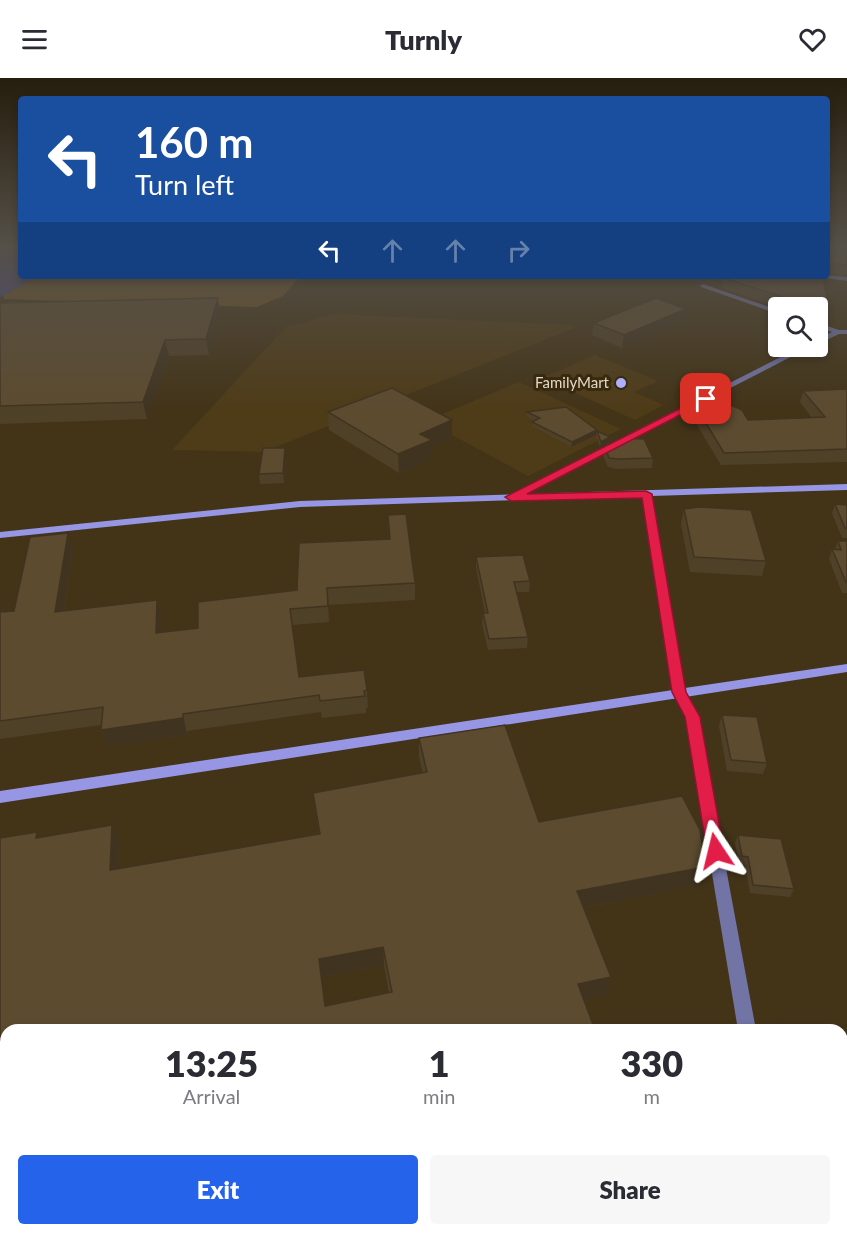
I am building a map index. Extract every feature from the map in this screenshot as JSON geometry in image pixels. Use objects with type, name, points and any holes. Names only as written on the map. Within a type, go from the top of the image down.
[{"type":"street","points":[[746,301],[768,309]]},
{"type":"street","points":[[828,328],[843,332]]},
{"type":"street","points":[[828,338],[843,332]]},
{"type":"street","points":[[511,497],[787,357]]},
{"type":"street","points":[[0,535],[300,504],[847,487]]},
{"type":"street","points":[[646,494],[679,692],[692,717],[746,1024]]},
{"type":"street","points":[[0,797],[847,668]]},
{"type":"shaded area","points":[[66,301],[271,301],[257,307]]},
{"type":"shaded area","points":[[336,314],[577,327],[263,452],[172,450],[286,327]]},
{"type":"shaded area","points":[[595,355],[658,381],[634,392],[664,405],[635,420],[542,378]]},
{"type":"shaded area","points":[[519,382],[621,429],[528,476],[426,421]]},
{"type":"building","points":[[217,301],[206,339],[165,340],[143,402],[0,406],[0,303]]},
{"type":"building","points":[[649,301],[664,301],[686,309],[624,335],[594,323]]},
{"type":"building","points":[[392,388],[452,420],[420,434],[432,440],[398,454],[328,412]]},
{"type":"building","points":[[846,389],[847,449],[724,453],[695,405],[712,397],[742,410],[748,420],[825,417],[803,391]]},
{"type":"building","points":[[566,407],[597,430],[572,442],[532,422],[540,418],[527,412]]},
{"type":"building","points":[[597,431],[610,437],[601,442]]},
{"type":"building","points":[[621,438],[644,439],[653,458],[609,458],[605,446]]},
{"type":"building","points":[[263,448],[285,448],[283,473],[259,474]]},
{"type":"building","points":[[835,504],[847,505],[847,528],[845,528]]},
{"type":"building","points":[[700,507],[751,510],[766,561],[694,557],[684,509]]},
{"type":"building","points":[[406,514],[415,583],[327,588],[328,606],[290,609],[299,677],[364,670],[367,690],[364,691],[365,696],[320,701],[319,695],[183,714],[183,718],[101,730],[103,707],[0,721],[0,612],[14,611],[30,537],[68,533],[55,612],[157,600],[156,633],[198,628],[198,602],[297,590],[299,543],[390,539],[388,515]]},
{"type":"building","points":[[838,541],[847,541],[847,583],[832,549],[841,550]]},
{"type":"building","points":[[523,555],[530,581],[514,582],[528,637],[489,639],[483,613],[488,613],[476,557]]},
{"type":"building","points":[[722,715],[757,717],[767,763],[731,760]]},
{"type":"building","points":[[505,725],[539,822],[682,796],[700,830],[705,867],[577,891],[611,977],[578,984],[593,1024],[0,1024],[0,838],[37,832],[36,838],[112,825],[110,870],[320,834],[313,793],[427,772],[419,738]],"holes":[[[383,947],[392,992],[325,1006],[319,959]]]},
{"type":"building","points":[[738,835],[781,839],[794,889],[753,885],[748,857],[742,856]]},
{"type":"place","name":"FamilyMart","points":[[621,383]]},
{"type":"route","points":[[706,399],[511,497],[646,494],[679,692],[692,717],[716,851]]}]
